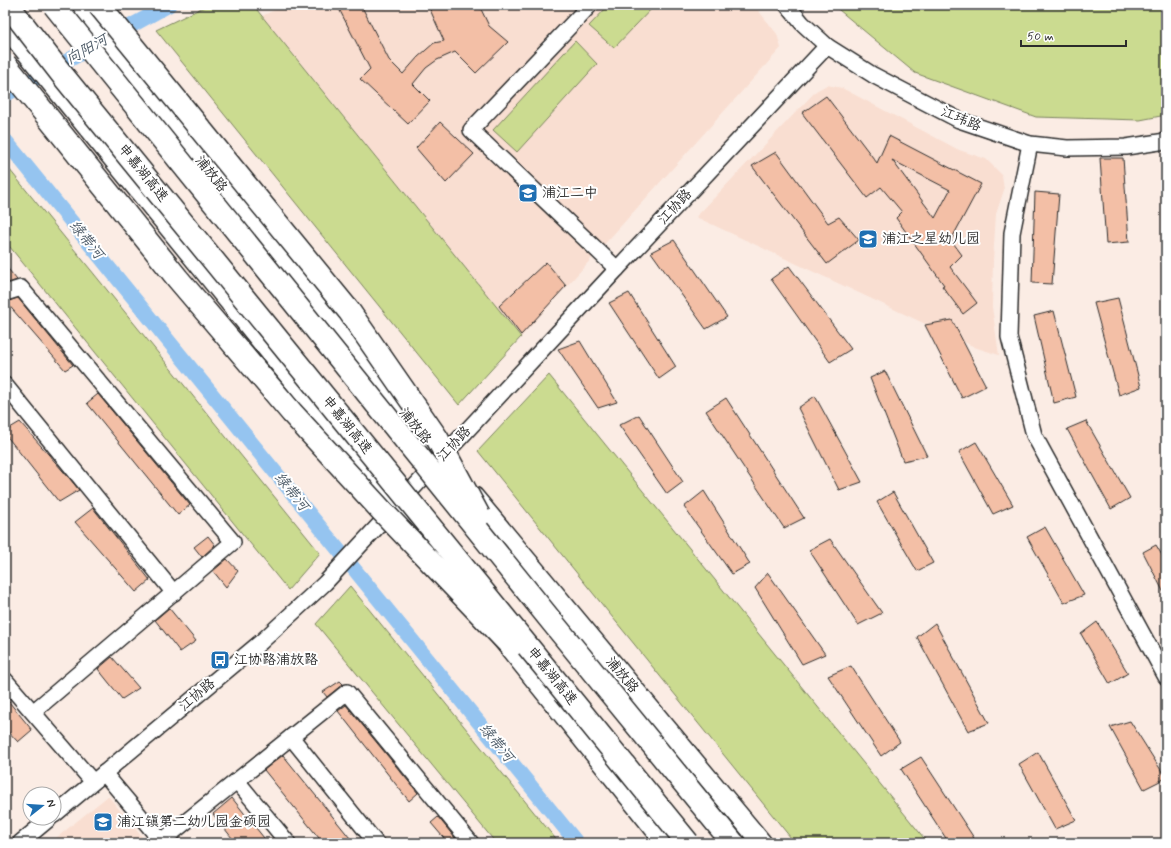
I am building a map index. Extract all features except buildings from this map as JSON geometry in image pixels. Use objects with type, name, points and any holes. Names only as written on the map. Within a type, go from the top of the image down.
[{"type":"highway","name":"申嘉湖高速","points":[[8,5],[69,84],[688,843]]},
{"type":"highway","points":[[54,5],[733,843]]},
{"type":"highway","points":[[86,10],[349,311],[437,438],[503,561]]},
{"type":"highway","points":[[5,64],[178,279],[292,413],[382,511],[512,646],[582,712]]},
{"type":"main road","name":"浦放路","points":[[86,10],[120,62],[441,458],[762,843]]},
{"type":"main road","points":[[5,26],[396,507],[666,843]]},
{"type":"street","points":[[590,5],[471,130],[617,269]]},
{"type":"street","name":"江玮路","points":[[787,5],[802,23],[828,46],[873,74],[959,120],[1030,144],[1067,148],[1118,147],[1166,141]]},
{"type":"street","name":"江协路","points":[[62,808],[260,642],[325,583],[367,536],[396,507],[617,269],[828,46]]},
{"type":"street","points":[[1030,144],[1012,233],[1009,337],[1034,435],[1166,677]]},
{"type":"street","points":[[5,293],[21,288],[233,542],[33,712]]},
{"type":"street","points":[[5,385],[174,593]]},
{"type":"street","points":[[5,680],[33,712],[162,842],[347,692],[471,843]]},
{"type":"street","points":[[291,738],[376,843]]},
{"type":"street","points":[[237,781],[288,843]]},
{"type":"street","points":[[20,843],[40,826]]},
{"type":"shaded area","name":"浦江二中","points":[[285,5],[754,5],[777,34],[781,48],[521,337],[262,16]]},
{"type":"shaded area","name":"浦江之星幼儿园","points":[[827,85],[842,88],[959,150],[986,159],[1002,175],[1004,190],[996,214],[992,307],[999,355],[977,348],[696,217],[816,91]]},
{"type":"shaded area","name":"浦江镇第二幼儿园金硕园","points":[[108,796],[147,843],[50,843]]},
{"type":"green space","points":[[208,5],[253,5],[521,337],[459,405],[156,30]]},
{"type":"green space","points":[[609,5],[655,5],[614,48],[589,26]]},
{"type":"green space","points":[[833,5],[1166,5],[1166,115],[1140,120],[1036,117],[915,73]]},
{"type":"green space","points":[[575,41],[597,64],[517,152],[493,130]]},
{"type":"green space","points":[[5,164],[320,553],[288,590],[5,241]]},
{"type":"green space","points":[[549,375],[928,843],[795,843],[478,451]]},
{"type":"green space","points":[[350,586],[559,843],[496,843],[316,624]]},
{"type":"waterway","name":"向阳河","points":[[5,95],[169,5]]},
{"type":"waterway","name":"绿带河","points":[[5,140],[577,843]]},
{"type":"place","name":"浦江二中","points":[[528,193]]},
{"type":"place","name":"浦江之星幼儿园","points":[[868,239]]},
{"type":"place","name":"江协路浦放路","points":[[220,660]]},
{"type":"place","name":"浦江镇第二幼儿园金硕园","points":[[103,822]]}]
